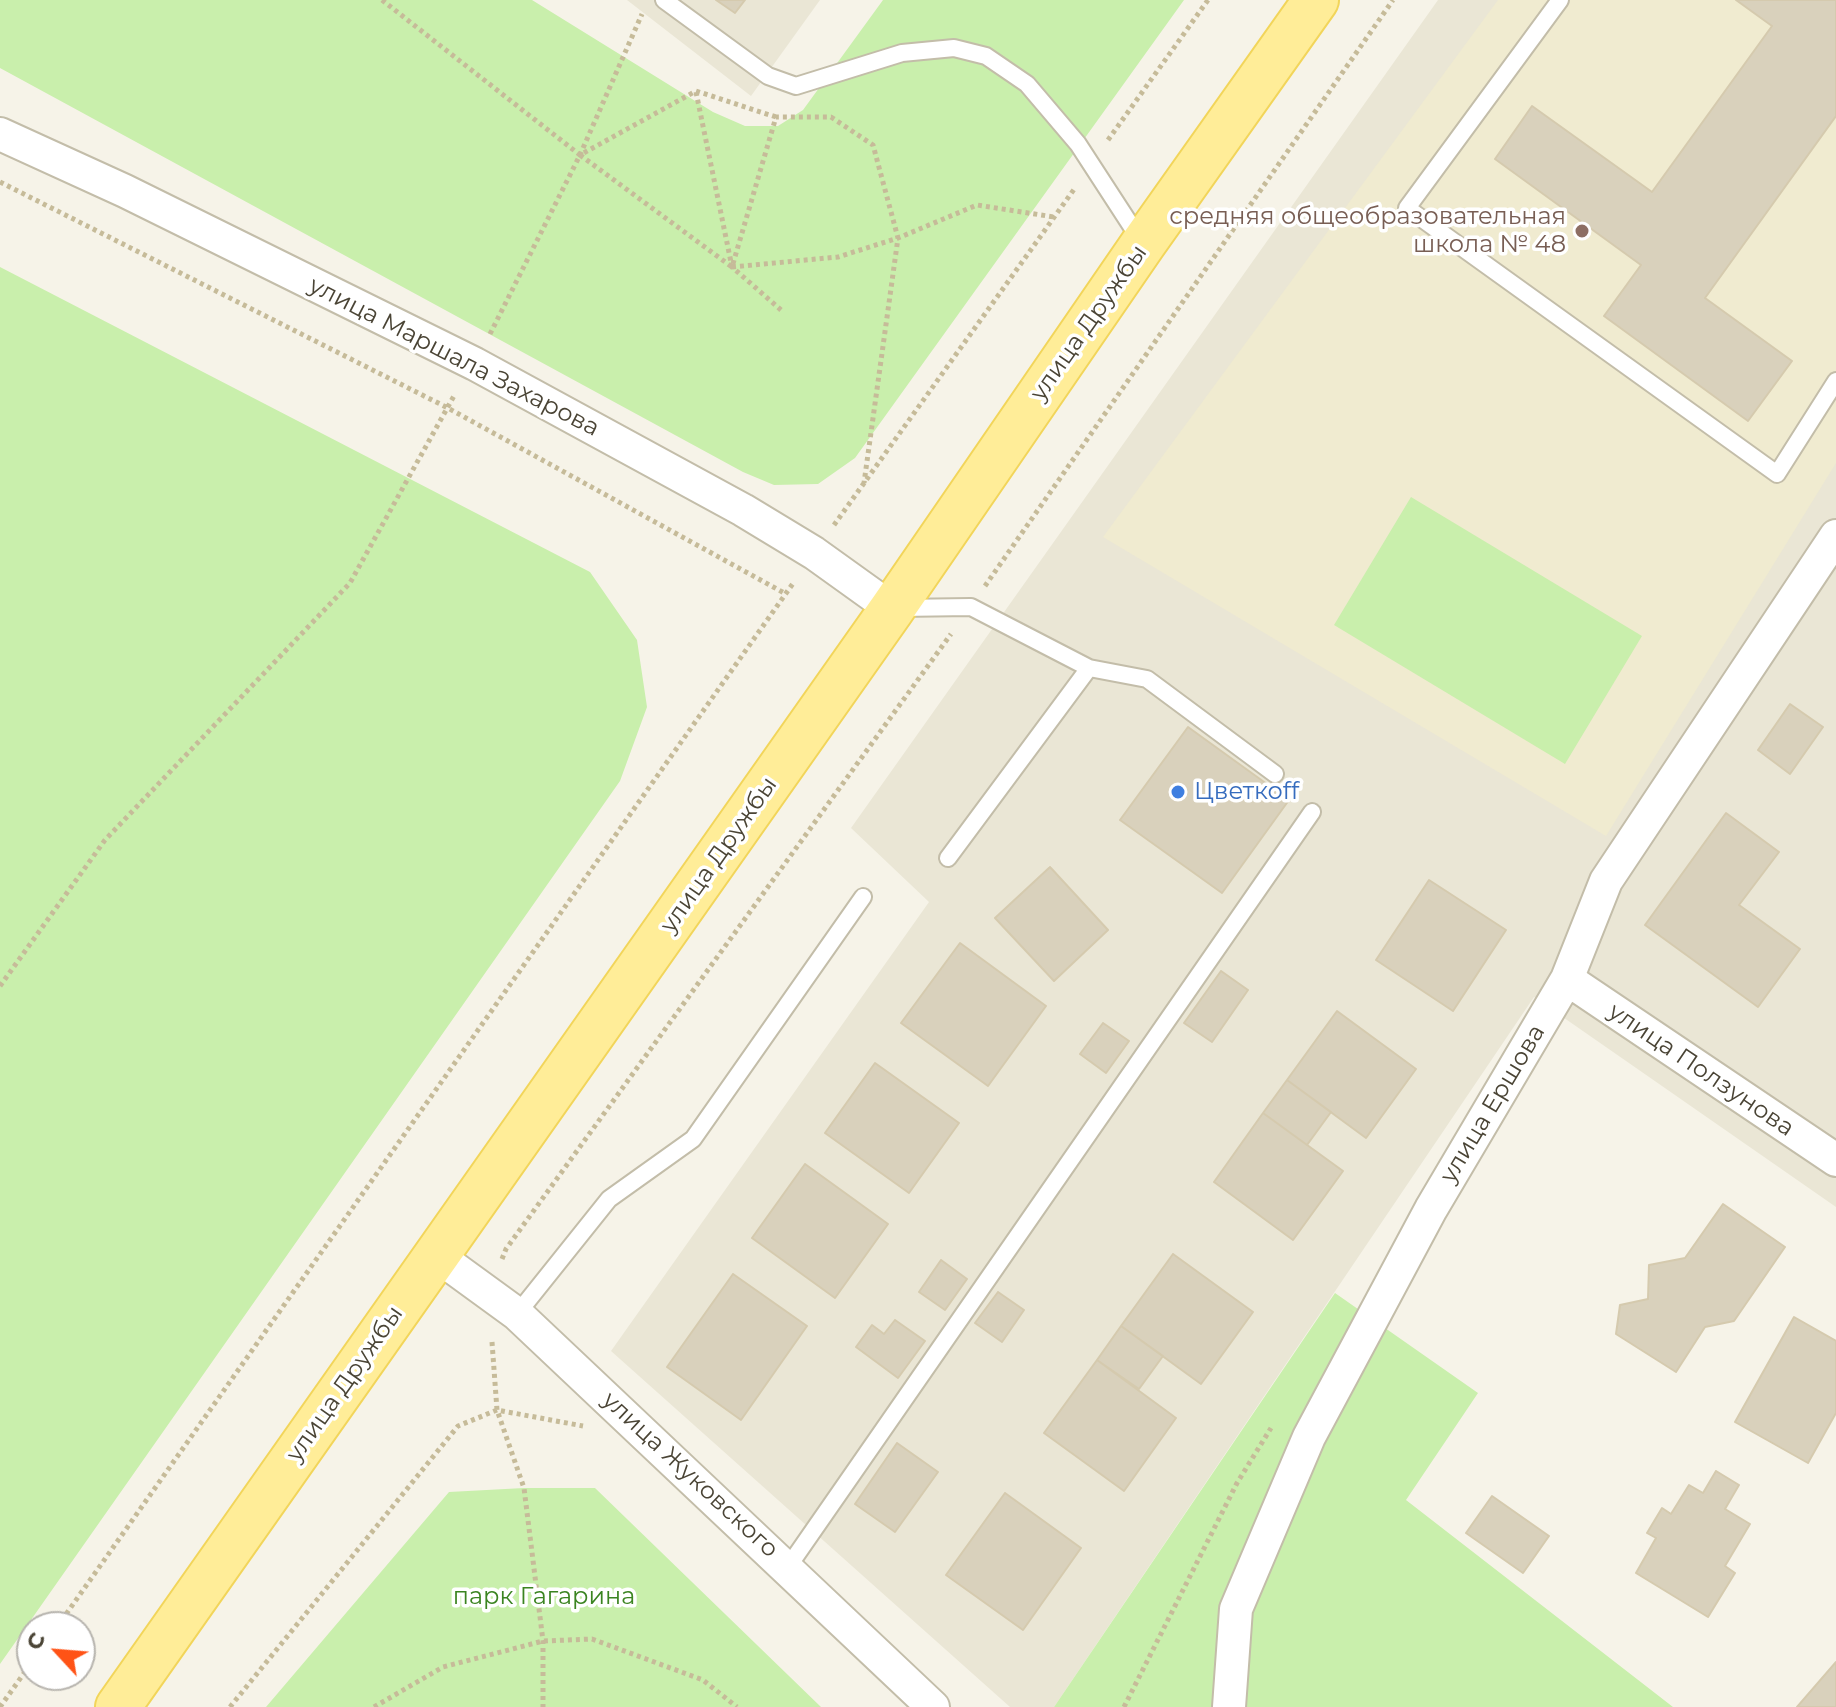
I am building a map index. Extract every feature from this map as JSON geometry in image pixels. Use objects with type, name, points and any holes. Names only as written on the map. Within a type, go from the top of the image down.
[{"type":"main road","name":"улица Дружбы","points":[[118,1707],[892,609],[1143,244],[1316,0]]},
{"type":"street","name":"улица Маршала Захарова","points":[[0,134],[125,191],[475,364],[743,510],[814,553],[892,609]]},
{"type":"street","name":"улица Ершова","points":[[1229,1707],[1236,1609],[1309,1437],[1431,1209],[1567,979],[1606,881],[1836,536]]},
{"type":"street","name":"улица Ползунова","points":[[1567,979],[1836,1160]]},
{"type":"street","name":"улица Жуковского","points":[[436,1255],[517,1314],[933,1707]]},
{"type":"lane","points":[[664,0],[768,76],[796,86],[902,53],[954,48],[986,56],[1027,84],[1078,144],[1143,244]]},
{"type":"lane","points":[[1560,0],[1407,208],[1777,474],[1836,381]]},
{"type":"lane","points":[[892,609],[971,607],[1089,668],[1147,679],[1275,774]]},
{"type":"lane","points":[[948,858],[1089,668]]},
{"type":"lane","points":[[788,1567],[1312,812]]},
{"type":"lane","points":[[517,1314],[609,1199],[693,1139],[863,897]]},
{"type":"path","points":[[382,0],[580,155],[732,267],[781,310]]},
{"type":"path","points":[[0,986],[105,840],[350,583],[446,407],[475,364],[580,155],[648,0]]},
{"type":"path","points":[[68,1611],[1208,0]]},
{"type":"path","points":[[543,1707],[543,1641],[524,1488],[497,1410],[489,1293],[506,1249],[971,607],[1393,0]]},
{"type":"path","points":[[732,267],[776,117],[796,86]]},
{"type":"path","points":[[580,155],[696,91],[776,117],[831,117],[873,145],[898,238],[863,484]]},
{"type":"path","points":[[696,91],[732,267]]},
{"type":"path","points":[[0,182],[446,407],[786,594]]},
{"type":"path","points":[[732,267],[838,257],[898,238],[977,205],[1054,217]]},
{"type":"path","points":[[230,1707],[458,1426],[497,1410]]},
{"type":"path","points":[[374,1707],[443,1667],[543,1641],[592,1639],[703,1680],[737,1707]]},
{"type":"path","points":[[0,1707],[16,1684]]},
{"type":"shaded area","points":[[627,0],[820,0],[751,96]]},
{"type":"shaded area","points":[[1438,0],[1836,0],[1836,1207],[1534,997],[1054,1707],[1010,1707],[611,1351],[929,902],[851,828]]},
{"type":"shaded area","name":"средняя общеобразовательная школа № 48","points":[[1498,0],[1836,0],[1836,463],[1606,836],[1103,537]]},
{"type":"green space","points":[[0,0],[532,0],[713,112],[745,126],[778,126],[803,110],[883,0],[1184,0],[855,458],[818,484],[774,485],[743,472],[0,68]]},
{"type":"green space","points":[[0,267],[590,572],[637,640],[647,707],[620,781],[37,1611],[16,1611],[16,1641],[0,1664]]},
{"type":"green space","points":[[1411,497],[1642,636],[1565,764],[1334,625]]},
{"type":"green space","points":[[1335,1293],[1478,1393],[1406,1500],[1673,1707],[1054,1707]]},
{"type":"green space","name":"парк Гагарина","points":[[595,1488],[821,1707],[266,1707],[449,1492]]},
{"type":"building","points":[[716,0],[745,0],[735,13]]},
{"type":"building","points":[[1736,0],[1836,0],[1836,116],[1705,298],[1792,361],[1748,421],[1604,316],[1641,265],[1495,159],[1532,106],[1652,192],[1772,26]]},
{"type":"building","points":[[1790,704],[1823,727],[1790,774],[1758,750]]},
{"type":"building","points":[[1188,727],[1289,800],[1222,893],[1120,820]]},
{"type":"building","points":[[1726,813],[1779,852],[1739,905],[1800,949],[1758,1007],[1645,925]]},
{"type":"building","points":[[1050,867],[1108,930],[1054,981],[995,918]]},
{"type":"building","points":[[1429,880],[1506,930],[1453,1011],[1376,960]]},
{"type":"building","points":[[960,943],[1046,1006],[988,1086],[901,1023]]},
{"type":"building","points":[[1221,971],[1248,990],[1212,1042],[1184,1023]]},
{"type":"building","points":[[1337,1011],[1416,1069],[1366,1138],[1287,1080]]},
{"type":"building","points":[[1103,1023],[1129,1041],[1106,1073],[1080,1054]]},
{"type":"building","points":[[875,1063],[959,1123],[909,1193],[825,1133]]},
{"type":"building","points":[[1287,1080],[1331,1112],[1307,1145],[1263,1113]]},
{"type":"building","points":[[1263,1113],[1343,1171],[1293,1240],[1214,1182]]},
{"type":"building","points":[[805,1164],[888,1224],[835,1298],[752,1238]]},
{"type":"building","points":[[1723,1204],[1785,1247],[1734,1321],[1705,1327],[1676,1372],[1616,1334],[1620,1305],[1648,1299],[1649,1265],[1685,1258]]},
{"type":"building","points":[[1173,1254],[1253,1312],[1201,1384],[1121,1326]]},
{"type":"building","points":[[941,1260],[967,1279],[945,1310],[919,1292]]},
{"type":"building","points":[[733,1274],[807,1326],[741,1420],[667,1367]]},
{"type":"building","points":[[998,1292],[1024,1310],[1002,1342],[975,1323]]},
{"type":"building","points":[[1794,1317],[1836,1341],[1836,1413],[1808,1463],[1735,1422]]},
{"type":"building","points":[[895,1320],[925,1341],[898,1378],[856,1347],[872,1325],[884,1334]]},
{"type":"building","points":[[1121,1326],[1163,1356],[1139,1389],[1097,1360]]},
{"type":"building","points":[[1097,1360],[1176,1418],[1124,1491],[1044,1433]]},
{"type":"building","points":[[897,1443],[938,1472],[895,1532],[855,1504]]},
{"type":"building","points":[[1716,1471],[1739,1485],[1725,1509],[1750,1524],[1725,1566],[1735,1573],[1708,1617],[1636,1573],[1656,1538],[1647,1533],[1662,1508],[1671,1514],[1689,1485],[1703,1493]]},
{"type":"building","points":[[1005,1493],[1081,1548],[1023,1630],[946,1575]]},
{"type":"building","points":[[1492,1496],[1549,1536],[1523,1573],[1466,1533]]},
{"type":"building","points":[[1836,1662],[1836,1707],[1797,1707]]},
{"type":"place","name":"средняя общеобразовательная школа № 48","points":[[1582,231]]},
{"type":"place","name":"Цветкоff","points":[[1178,792]]}]
